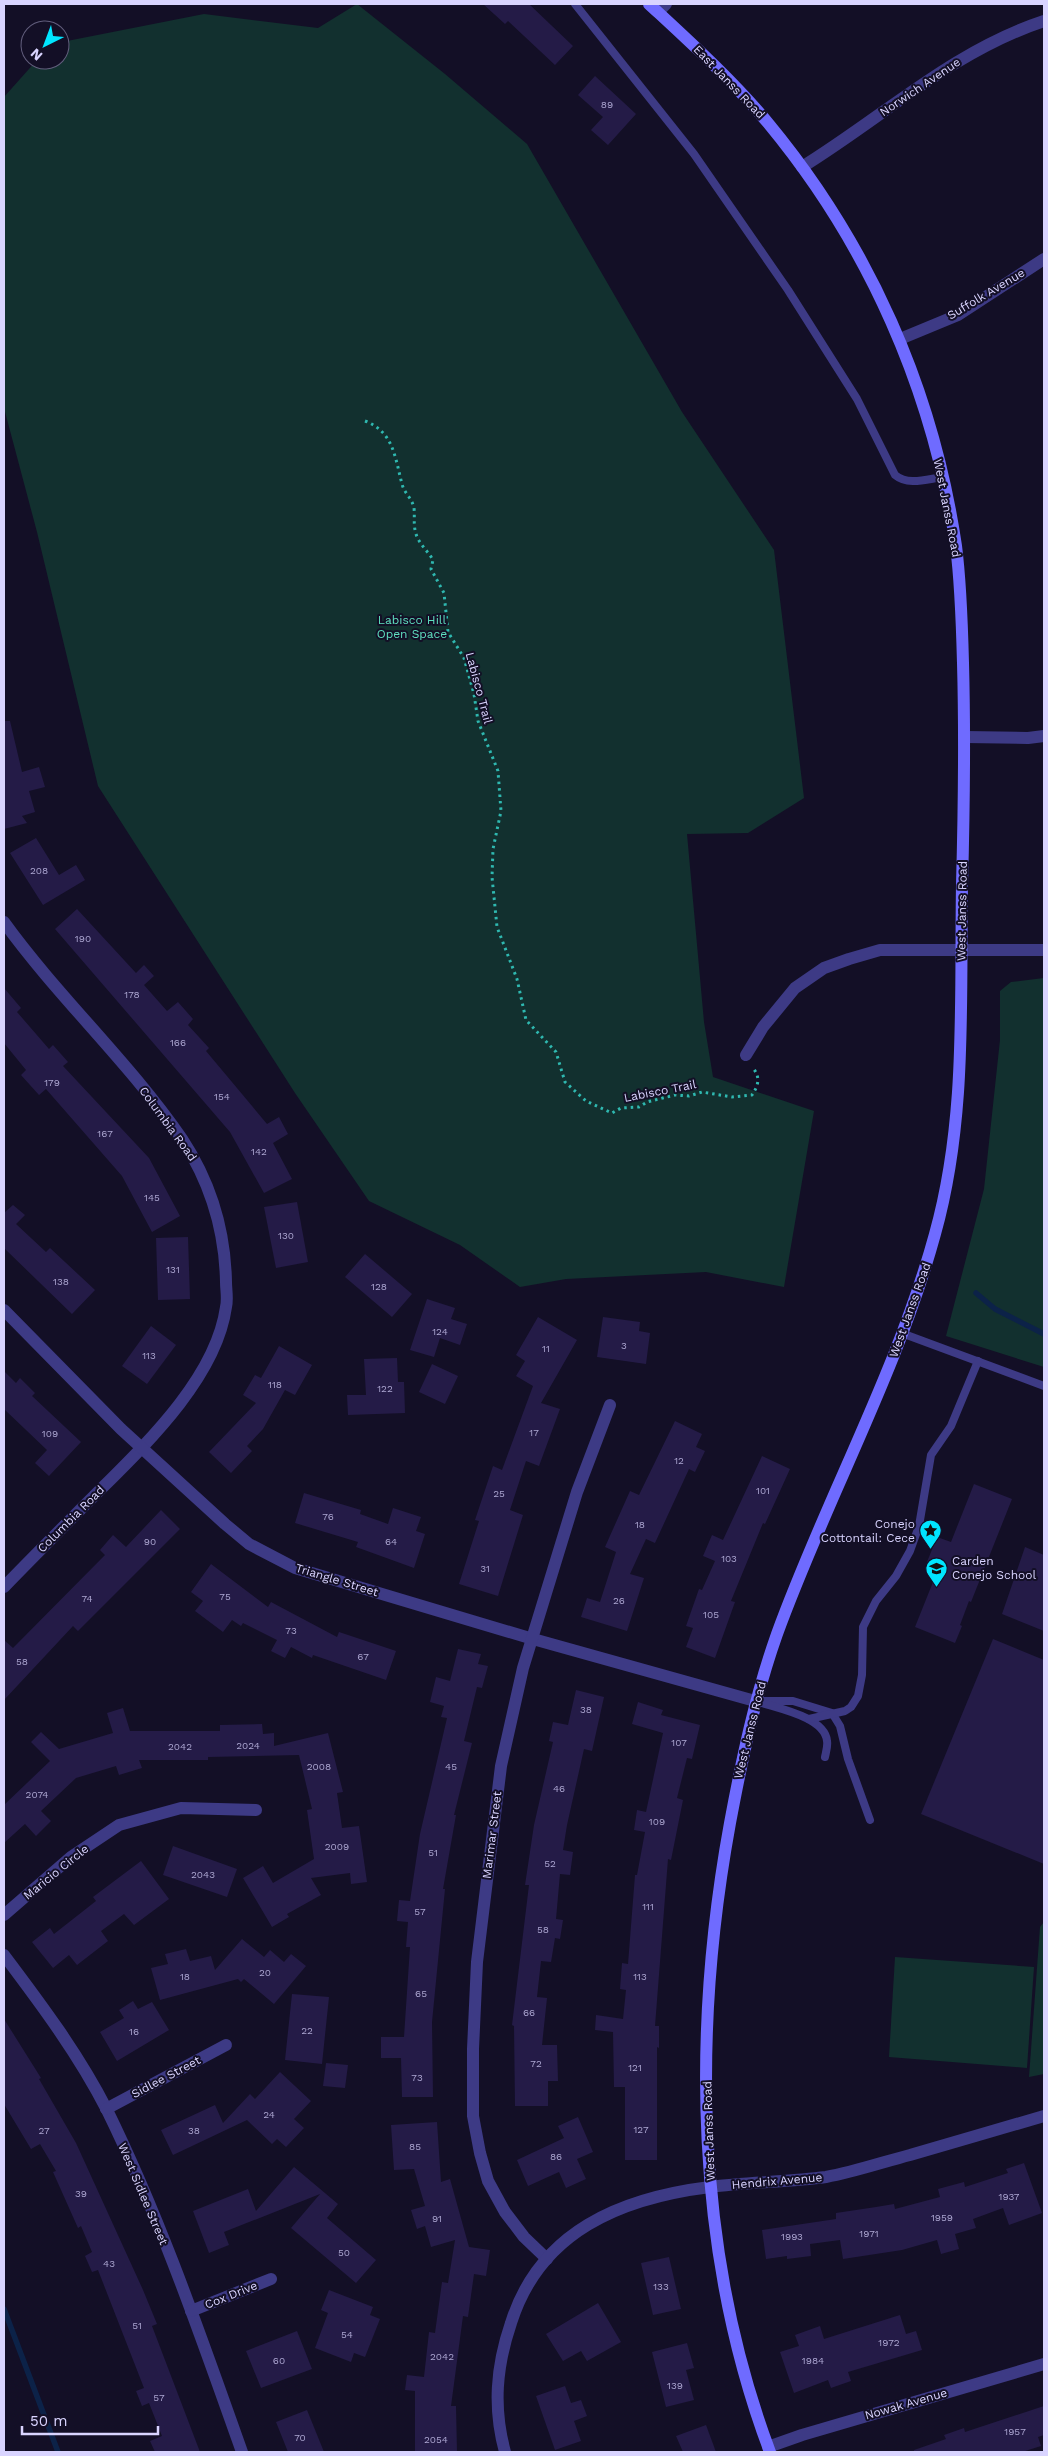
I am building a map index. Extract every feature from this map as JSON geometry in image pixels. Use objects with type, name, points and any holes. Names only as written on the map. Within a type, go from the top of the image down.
[{"type":"main road","name":"East Janss Road","points":[[657,7],[736,86],[802,167]]},
{"type":"main road","name":"West Janss Road","points":[[769,2450],[739,2361],[730,2318],[711,2187],[707,2097],[710,1967],[724,1856],[755,1701],[809,1552],[904,1334],[937,1228],[953,1143],[960,1074],[965,737],[961,601],[956,548],[943,476],[927,412],[900,339],[876,286],[853,244],[802,167]]},
{"type":"street","name":"Norwich Avenue","points":[[802,167],[947,67],[1019,29],[1044,21]]},
{"type":"street","name":"Suffolk Avenue","points":[[900,339],[958,314],[1044,259]]},
{"type":"street","points":[[965,737],[1028,738],[1044,736]]},
{"type":"street","name":"Columbia Road","points":[[4,922],[181,1137],[208,1184],[218,1215],[224,1244],[226,1306],[218,1334],[206,1364],[180,1403],[141,1448],[4,1587]]},
{"type":"street","points":[[746,1055],[763,1027],[795,988],[824,968],[880,950],[1002,952],[1044,950]]},
{"type":"street","name":"Triangle Street","points":[[4,1310],[141,1448],[249,1544],[272,1558],[295,1568],[533,1639],[755,1701]]},
{"type":"street","name":"Marimar Street","points":[[547,2259],[524,2237],[505,2212],[488,2182],[480,2153],[473,2116],[473,2049],[478,1962],[486,1874],[501,1766],[523,1668],[577,1492],[610,1405]]},
{"type":"street","name":"Maricio Circle","points":[[4,1915],[71,1857],[119,1825],[181,1808],[256,1810]]},
{"type":"street","name":"West Sidlee Street","points":[[4,1955],[44,2007],[106,2109],[191,2310],[242,2452]]},
{"type":"street","name":"Sidlee Street","points":[[106,2109],[226,2045]]},
{"type":"street","name":"Hendrix Avenue","points":[[505,2452],[496,2412],[504,2342],[524,2292],[547,2259],[578,2231],[610,2211],[668,2194],[711,2187],[827,2176],[1044,2116]]},
{"type":"street","name":"Cox Drive","points":[[191,2310],[270,2279]]},
{"type":"street","name":"Nowak Avenue","points":[[769,2450],[802,2435],[1044,2364]]},
{"type":"lane","points":[[575,4],[694,154],[788,290],[857,399],[895,475],[901,480],[910,482],[943,476]]},
{"type":"lane","points":[[904,1334],[1044,1386]]},
{"type":"lane","points":[[809,1719],[851,1707],[858,1696],[862,1675],[864,1627],[876,1601],[896,1576],[910,1551],[919,1526],[931,1455],[950,1426],[978,1361]]},
{"type":"lane","points":[[755,1701],[793,1701],[832,1713],[840,1726],[848,1759],[870,1820]]},
{"type":"lane","points":[[755,1701],[809,1719],[820,1727],[826,1735],[828,1743],[825,1757]]},
{"type":"path","name":"Labisco Trail","points":[[365,421],[384,432],[398,460],[402,483],[412,499],[416,536],[433,560],[431,569],[444,593],[448,632],[464,658],[474,694],[478,721],[498,771],[501,811],[493,849],[492,877],[496,919],[502,946],[517,980],[526,1020],[556,1052],[565,1082],[586,1102],[612,1113],[621,1108],[639,1107],[647,1102],[675,1095],[689,1096],[702,1092],[732,1097],[752,1095],[758,1086],[758,1079],[756,1072],[748,1064],[746,1055]]},
{"type":"green space","name":"Labisco Hill Open Space","points":[[357,4],[445,74],[527,144],[682,412],[774,550],[804,798],[748,833],[687,834],[704,1022],[713,1077],[814,1111],[784,1287],[706,1272],[566,1279],[520,1287],[460,1245],[369,1201],[295,1093],[98,786],[37,532],[4,408],[4,97],[28,70],[70,70],[70,40],[204,14],[318,28]]},
{"type":"green space","points":[[1044,978],[1044,1367],[946,1336],[984,1189],[1000,1040],[1000,991],[1011,982]]},
{"type":"green space","points":[[1044,1922],[1044,2074],[1029,2077],[1040,1927]]},
{"type":"green space","points":[[895,1957],[1034,1967],[1027,2068],[889,2057]]},
{"type":"building","points":[[483,4],[529,4],[573,46],[555,65],[508,21],[505,24]]},
{"type":"building","points":[[595,76],[636,114],[608,145],[591,130],[603,117],[578,95]]},
{"type":"building","points":[[4,721],[10,721],[22,772],[39,767],[45,787],[29,791],[35,812],[22,816],[27,823],[4,829]]},
{"type":"building","points":[[36,838],[59,875],[76,865],[85,880],[43,905],[10,853]]},
{"type":"building","points":[[77,909],[136,973],[144,965],[154,976],[144,985],[167,1011],[178,1002],[193,1019],[188,1025],[209,1048],[206,1051],[267,1124],[279,1117],[288,1134],[273,1143],[292,1179],[264,1193],[230,1132],[55,929]]},
{"type":"building","points":[[4,988],[21,1008],[17,1012],[49,1049],[53,1045],[68,1062],[63,1066],[149,1158],[180,1216],[152,1232],[122,1176],[46,1089],[39,1095],[21,1075],[26,1070],[4,1043]]},
{"type":"building","points":[[297,1202],[308,1262],[276,1268],[264,1207]]},
{"type":"building","points":[[13,1205],[25,1215],[16,1224],[46,1252],[50,1248],[95,1290],[72,1314],[4,1248],[4,1213]]},
{"type":"building","points":[[188,1237],[190,1299],[158,1300],[156,1238]]},
{"type":"building","points":[[365,1254],[412,1294],[392,1317],[345,1277]]},
{"type":"building","points":[[427,1299],[455,1308],[451,1319],[467,1324],[460,1345],[440,1338],[434,1357],[410,1350]]},
{"type":"building","points":[[538,1317],[577,1340],[541,1403],[560,1409],[539,1466],[526,1461],[510,1510],[523,1515],[498,1596],[459,1584],[479,1521],[475,1520],[493,1466],[502,1470],[533,1386],[516,1376],[525,1361],[516,1355]]},
{"type":"building","points":[[603,1317],[640,1322],[639,1331],[650,1333],[646,1364],[597,1357]]},
{"type":"building","points":[[151,1326],[176,1345],[147,1384],[122,1366]]},
{"type":"building","points":[[279,1346],[312,1365],[295,1395],[285,1390],[263,1429],[247,1446],[252,1451],[231,1473],[209,1452],[256,1403],[243,1395],[255,1375],[261,1378]]},
{"type":"building","points":[[397,1358],[398,1382],[404,1382],[405,1413],[348,1415],[347,1395],[366,1395],[364,1359]]},
{"type":"building","points":[[432,1364],[458,1376],[445,1404],[419,1392]]},
{"type":"building","points":[[4,1371],[16,1383],[20,1378],[35,1393],[32,1396],[81,1442],[49,1476],[35,1463],[47,1450],[4,1409]]},
{"type":"building","points":[[675,1421],[702,1434],[696,1447],[705,1451],[695,1472],[689,1469],[655,1543],[646,1539],[630,1574],[644,1578],[627,1631],[581,1617],[587,1598],[600,1602],[616,1552],[605,1547],[630,1491],[639,1495]]},
{"type":"building","points":[[762,1456],[790,1469],[765,1524],[763,1523],[731,1601],[735,1602],[715,1658],[686,1647],[693,1628],[686,1626],[699,1589],[702,1590],[715,1561],[703,1556],[712,1535],[723,1540]]},
{"type":"building","points":[[974,1484],[1012,1499],[971,1602],[969,1601],[955,1643],[915,1627],[939,1567],[927,1562],[937,1537],[951,1542]]},
{"type":"building","points":[[304,1493],[361,1510],[360,1514],[388,1524],[393,1508],[421,1517],[416,1531],[425,1534],[414,1568],[356,1547],[358,1542],[295,1523]]},
{"type":"building","points":[[161,1510],[180,1529],[78,1631],[73,1626],[4,1700],[4,1640],[13,1648],[105,1555],[100,1550],[113,1535],[126,1547]]},
{"type":"building","points":[[1025,1547],[1044,1555],[1044,1631],[1002,1614]]},
{"type":"building","points":[[211,1564],[268,1607],[271,1602],[337,1637],[339,1632],[396,1651],[386,1680],[313,1655],[312,1658],[291,1647],[285,1658],[271,1651],[277,1640],[243,1623],[241,1626],[232,1620],[223,1632],[195,1611],[203,1601],[191,1592]]},
{"type":"building","points":[[993,1639],[1044,1660],[1044,1864],[921,1814]]},
{"type":"building","points":[[458,1649],[481,1654],[478,1664],[488,1666],[482,1688],[477,1687],[464,1741],[472,1743],[454,1815],[456,1815],[443,1889],[445,1889],[432,2022],[433,2097],[402,2097],[401,2058],[381,2058],[381,2037],[404,2037],[410,1947],[406,1947],[408,1922],[397,1921],[399,1900],[410,1901],[420,1834],[447,1718],[441,1717],[444,1706],[430,1702],[436,1677],[450,1681]]},
{"type":"building","points":[[576,1690],[604,1697],[592,1751],[584,1749],[567,1825],[563,1850],[573,1852],[570,1875],[560,1874],[556,1919],[563,1920],[560,1939],[555,1938],[551,1962],[541,1961],[537,1997],[547,1998],[542,2045],[557,2045],[558,2081],[548,2081],[548,2106],[515,2106],[514,2026],[512,2025],[529,1885],[525,1885],[534,1825],[553,1742],[549,1741],[553,1722],[568,1725]]},
{"type":"building","points":[[638,1702],[663,1710],[661,1715],[700,1725],[692,1759],[687,1758],[677,1798],[683,1800],[671,1860],[668,1859],[655,2026],[659,2026],[659,2048],[657,2047],[657,2160],[625,2160],[625,2087],[614,2087],[613,2032],[595,2030],[596,2015],[623,2019],[626,1990],[620,1989],[622,1963],[628,1964],[635,1875],[637,1875],[645,1832],[634,1830],[637,1810],[646,1812],[663,1733],[632,1724]]},
{"type":"building","points":[[123,1708],[130,1731],[220,1731],[220,1725],[262,1724],[263,1734],[274,1733],[274,1746],[328,1733],[343,1792],[337,1793],[342,1828],[359,1826],[367,1882],[351,1884],[350,1873],[311,1878],[321,1895],[287,1914],[289,1917],[272,1927],[243,1878],[263,1866],[273,1883],[314,1859],[307,1810],[312,1809],[299,1755],[208,1757],[208,1760],[139,1760],[142,1768],[119,1775],[116,1766],[76,1778],[41,1811],[51,1821],[36,1836],[25,1824],[4,1843],[4,1805],[50,1761],[31,1742],[41,1732],[59,1749],[113,1733],[107,1713]]},
{"type":"building","points":[[173,1846],[237,1869],[227,1897],[163,1875]]},
{"type":"building","points":[[141,1861],[169,1899],[134,1925],[124,1914],[101,1931],[108,1941],[77,1965],[69,1955],[53,1968],[32,1942],[50,1928],[54,1934],[96,1901],[93,1897]]},
{"type":"building","points":[[242,1939],[264,1957],[270,1950],[284,1962],[291,1954],[306,1966],[274,2004],[244,1979],[241,1982],[238,1979],[160,2000],[151,1968],[168,1964],[165,1954],[186,1949],[190,1961],[211,1956],[215,1970]]},
{"type":"building","points":[[292,1994],[329,1997],[322,2064],[285,2060]]},
{"type":"building","points":[[133,2001],[138,2009],[152,2002],[169,2030],[117,2061],[100,2032],[124,2018],[119,2010]]},
{"type":"building","points":[[4,2019],[41,2078],[39,2079],[76,2143],[143,2290],[157,2324],[152,2326],[200,2452],[155,2452],[150,2441],[162,2436],[149,2403],[142,2406],[136,2391],[144,2388],[98,2270],[92,2272],[85,2256],[92,2252],[81,2226],[78,2228],[53,2172],[56,2171],[40,2144],[31,2149],[4,2104]]},
{"type":"building","points":[[326,2063],[348,2065],[345,2088],[323,2086]]},
{"type":"building","points":[[280,2072],[311,2101],[294,2119],[304,2128],[286,2147],[277,2139],[272,2144],[247,2120],[173,2155],[161,2130],[215,2105],[223,2123],[250,2094],[255,2099]]},
{"type":"building","points":[[578,2117],[593,2152],[577,2159],[586,2179],[566,2188],[559,2172],[528,2186],[517,2160],[564,2138],[558,2126]]},
{"type":"building","points":[[437,2122],[441,2182],[450,2179],[469,2247],[490,2250],[486,2276],[474,2274],[468,2317],[463,2316],[451,2406],[456,2406],[457,2452],[415,2452],[415,2391],[405,2390],[407,2375],[424,2377],[429,2332],[435,2333],[442,2282],[448,2283],[455,2240],[431,2247],[425,2226],[417,2229],[411,2210],[425,2206],[414,2169],[394,2170],[391,2125]]},
{"type":"building","points":[[1024,2163],[1042,2213],[1009,2225],[1003,2208],[973,2219],[976,2228],[955,2234],[959,2249],[941,2254],[937,2240],[902,2250],[843,2259],[840,2240],[810,2244],[811,2256],[787,2259],[787,2256],[766,2259],[762,2230],[836,2219],[836,2213],[894,2204],[895,2209],[940,2197],[938,2189],[964,2182],[965,2187],[1008,2173],[1006,2169]]},
{"type":"building","points":[[294,2167],[338,2204],[327,2218],[376,2260],[356,2283],[291,2228],[320,2194],[224,2232],[229,2245],[209,2253],[193,2211],[248,2189],[256,2211]]},
{"type":"building","points":[[669,2257],[681,2309],[653,2315],[641,2263]]},
{"type":"building","points":[[329,2290],[373,2307],[370,2315],[380,2319],[365,2357],[354,2353],[351,2362],[315,2348],[328,2313],[321,2310]]},
{"type":"building","points":[[598,2303],[621,2342],[587,2361],[581,2351],[563,2361],[546,2334]]},
{"type":"building","points":[[900,2315],[906,2334],[916,2331],[922,2350],[848,2372],[851,2381],[831,2388],[828,2380],[794,2393],[780,2352],[799,2346],[795,2335],[820,2326],[824,2339]]},
{"type":"building","points":[[297,2331],[312,2369],[261,2388],[246,2351]]},
{"type":"building","points":[[687,2343],[694,2368],[686,2370],[694,2400],[666,2407],[652,2352]]},
{"type":"building","points":[[565,2386],[571,2403],[581,2400],[587,2416],[574,2421],[581,2441],[555,2450],[536,2396]]},
{"type":"building","points":[[1044,2406],[1044,2435],[1038,2437],[1041,2446],[1022,2452],[914,2452],[914,2450],[946,2439],[944,2435],[964,2428],[965,2432]]},
{"type":"building","points":[[307,2410],[324,2452],[288,2452],[276,2422]]},
{"type":"building","points":[[706,2425],[716,2452],[683,2452],[676,2436]]},
{"type":"waterway","points":[[976,1293],[995,1309],[1044,1334]]},
{"type":"waterway","points":[[4,2309],[58,2452]]},
{"type":"place","name":"Conejo Cottontail: Cece","points":[[931,1550]]},
{"type":"place","name":"Carden Conejo School","points":[[936,1587]]}]
